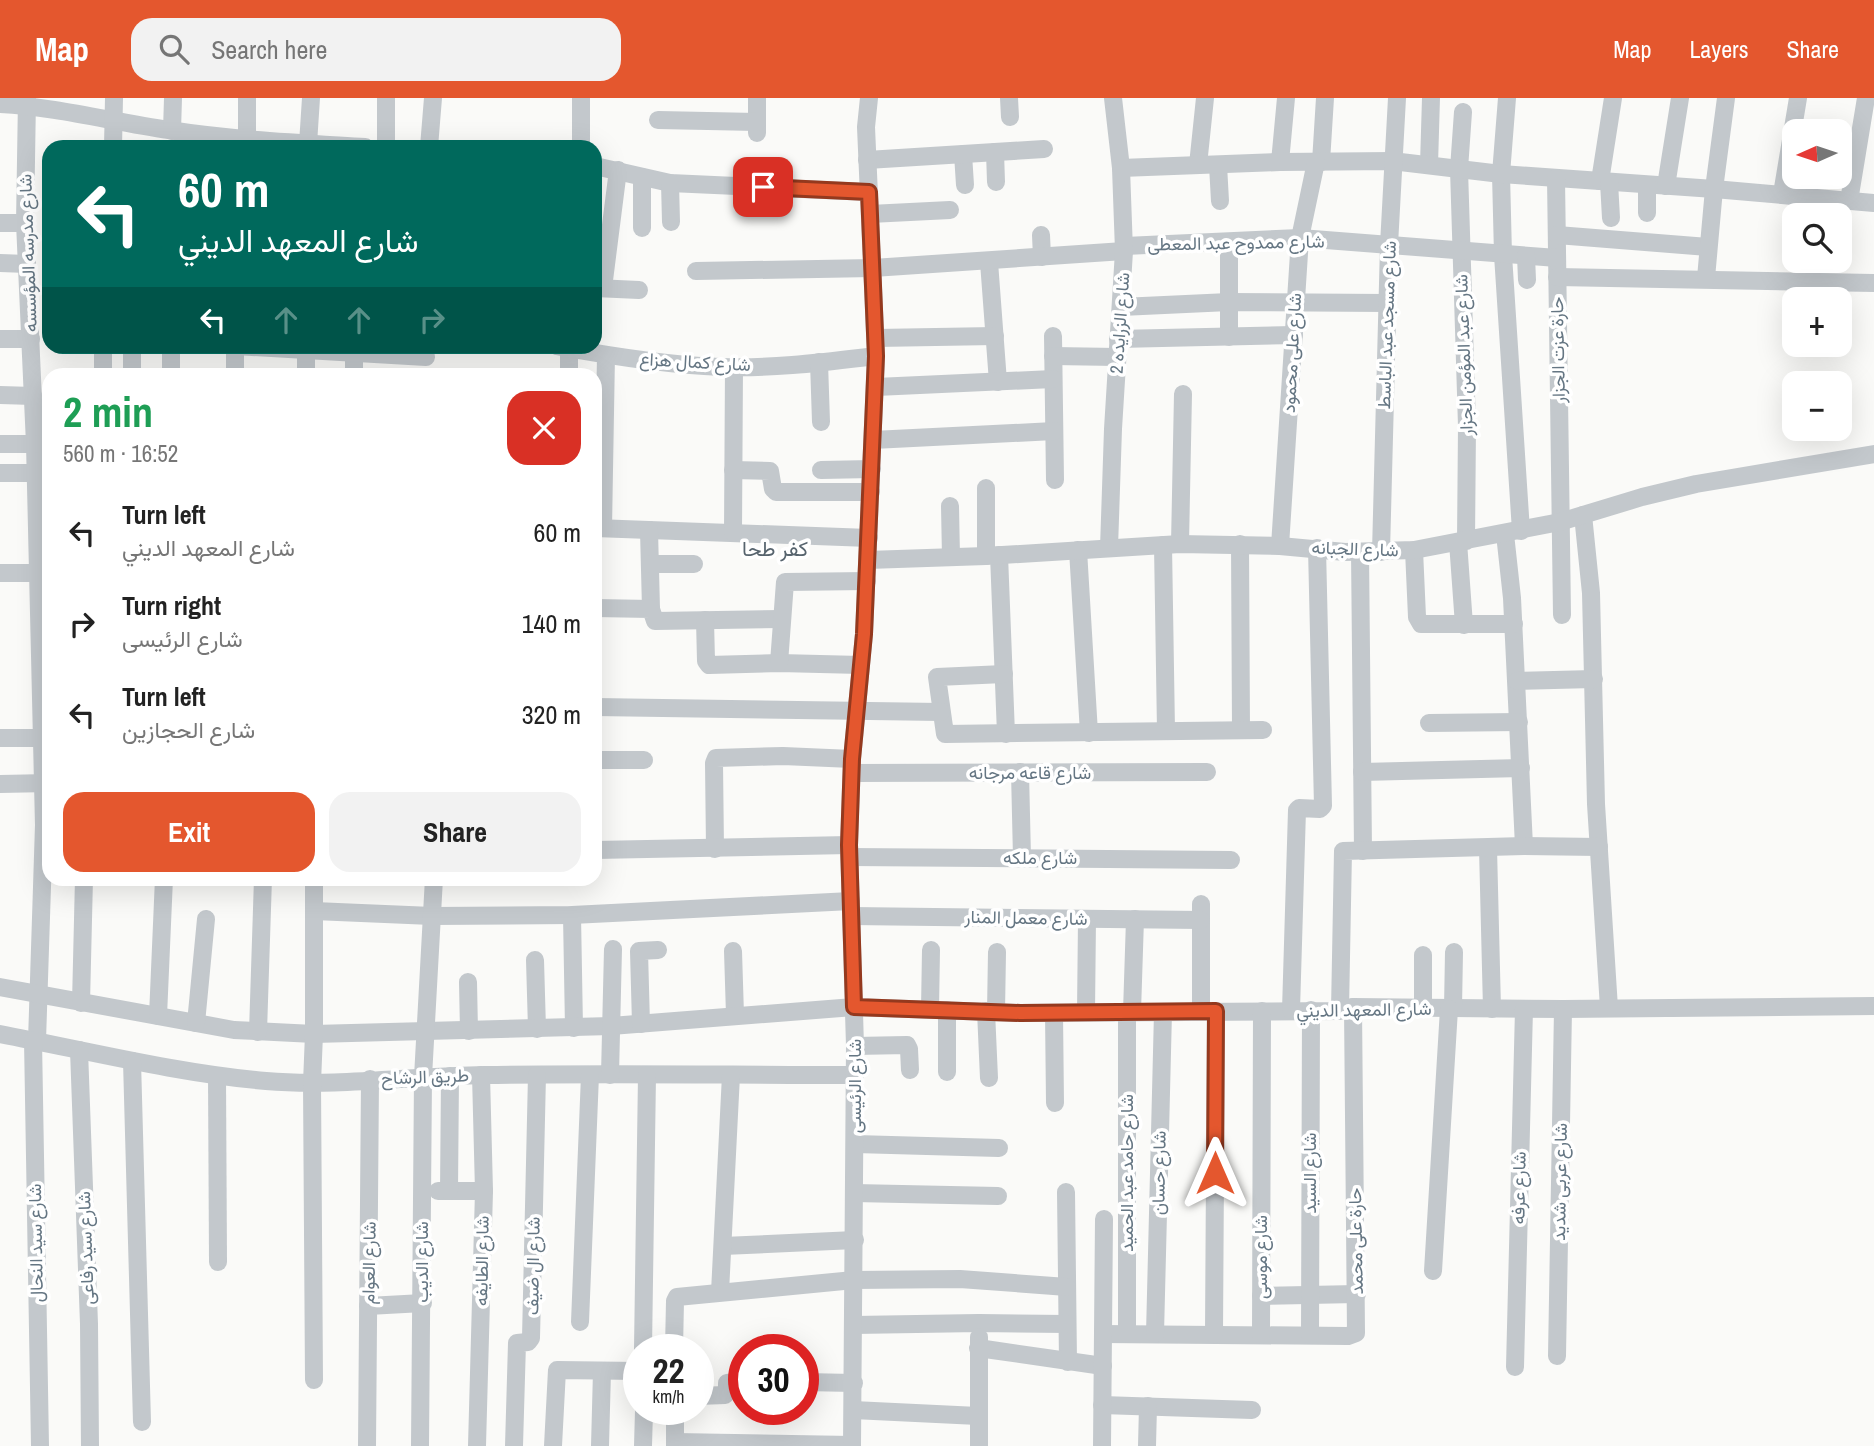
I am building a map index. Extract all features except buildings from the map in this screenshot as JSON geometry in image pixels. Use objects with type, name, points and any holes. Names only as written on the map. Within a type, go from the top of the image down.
[{"type":"street","points":[[113,140],[114,98]]},
{"type":"street","points":[[172,131],[173,98]]},
{"type":"street","points":[[0,104],[27,102],[114,121],[235,140],[247,98]]},
{"type":"street","points":[[308,140],[311,98]]},
{"type":"street","points":[[386,98],[386,140]]},
{"type":"street","points":[[430,140],[433,98]]},
{"type":"street","points":[[582,98],[582,140]]},
{"type":"street","points":[[658,120],[757,127],[757,98]]},
{"type":"street","name":"شارع الرئيسى","points":[[852,1446],[855,1046],[849,851],[852,766],[867,581],[876,387],[866,127],[869,98]]},
{"type":"street","points":[[1009,98],[1010,117]]},
{"type":"street","name":"شارع الزرايده 2","points":[[1109,548],[1125,248],[1121,169],[1113,98]]},
{"type":"street","points":[[1198,166],[1205,98]]},
{"type":"street","points":[[1280,162],[1286,98]]},
{"type":"street","name":"شارع على محمود","points":[[1280,546],[1300,238],[1318,162],[1325,98]]},
{"type":"street","name":"شارع مسجد عبد الباسط","points":[[1381,552],[1387,303],[1396,98]]},
{"type":"street","points":[[1429,165],[1432,98]]},
{"type":"street","points":[[1507,98],[1501,174],[1514,624],[1524,846]]},
{"type":"street","points":[[1611,218],[1604,182],[1613,98]]},
{"type":"street","points":[[1666,186],[1680,98]]},
{"type":"street","points":[[1706,278],[1726,98]]},
{"type":"street","points":[[1782,194],[1798,98]]},
{"type":"street","points":[[1849,201],[1866,98]]},
{"type":"street","name":"شارع مدرسه المؤسسه","points":[[27,102],[27,264],[38,406],[35,444],[42,473]]},
{"type":"street","name":"شارع عبد المؤمن الجزار","points":[[1463,112],[1459,169],[1467,426],[1462,542],[1464,625]]},
{"type":"street","points":[[867,160],[1044,149]]},
{"type":"street","points":[[995,152],[996,182]]},
{"type":"street","points":[[963,154],[965,185]]},
{"type":"street","points":[[1121,169],[1280,162],[1392,161],[1501,174],[1874,203]]},
{"type":"street","points":[[1218,165],[1220,201]]},
{"type":"street","points":[[602,167],[670,183],[869,192]]},
{"type":"street","points":[[602,246],[618,170]]},
{"type":"street","points":[[642,177],[642,228]]},
{"type":"street","name":"حارة عزت الجزار","points":[[1556,178],[1562,615]]},
{"type":"street","points":[[670,183],[671,222]]},
{"type":"street","points":[[1647,185],[1647,213]]},
{"type":"street","points":[[870,214],[950,210]]},
{"type":"street","points":[[0,223],[26,223]]},
{"type":"street","points":[[1041,235],[1042,257]]},
{"type":"street","points":[[1557,235],[1708,247]]},
{"type":"street","name":"شارع ممدوح عبد المعطى","points":[[695,271],[873,268],[989,262],[1125,248],[1300,238],[1557,258]]},
{"type":"street","points":[[1229,242],[1229,337]]},
{"type":"street","points":[[1526,256],[1527,280]]},
{"type":"street","points":[[989,262],[998,382]]},
{"type":"street","points":[[0,263],[27,264]]},
{"type":"street","points":[[1557,277],[1874,283]]},
{"type":"street","points":[[602,288],[639,290]]},
{"type":"street","points":[[1121,307],[1229,302],[1387,303]]},
{"type":"street","points":[[0,339],[42,335]]},
{"type":"street","points":[[1053,356],[1229,337],[1294,335]]},
{"type":"street","points":[[876,338],[995,336]]},
{"type":"street","points":[[1053,336],[1055,480]]},
{"type":"street","points":[[366,354],[426,359]]},
{"type":"street","name":"شارع كمال هزاع","points":[[600,354],[734,367],[876,356]]},
{"type":"street","points":[[602,454],[606,355]]},
{"type":"street","points":[[819,362],[821,422]]},
{"type":"street","points":[[733,532],[734,367]]},
{"type":"street","points":[[876,387],[1053,379]]},
{"type":"street","points":[[1166,732],[1171,545],[1183,394]]},
{"type":"street","points":[[0,395],[38,406]]},
{"type":"street","points":[[873,440],[1054,431]]},
{"type":"street","points":[[0,444],[35,444]]},
{"type":"street","name":"شارع الجبانه","points":[[868,560],[993,556],[1171,545],[1240,544],[1360,552],[1414,550],[1560,522],[1696,484],[1874,454]]},
{"type":"street","points":[[821,470],[872,469]]},
{"type":"street","points":[[733,470],[770,471],[775,492],[871,492]]},
{"type":"street","points":[[0,473],[42,473]]},
{"type":"street","points":[[986,488],[1004,674],[1006,734]]},
{"type":"street","points":[[950,506],[951,557]]},
{"type":"street","points":[[1583,515],[1591,593],[1599,847],[1609,1009]]},
{"type":"street","points":[[602,528],[869,538]]},
{"type":"street","points":[[649,530],[651,609],[654,620],[781,620]]},
{"type":"street","points":[[1240,544],[1241,730]]},
{"type":"street","points":[[1291,1010],[1297,810],[1320,809],[1323,806],[1317,548]]},
{"type":"street","points":[[1077,550],[1089,733]]},
{"type":"street","points":[[1414,550],[1417,617],[1421,624],[1514,624]]},
{"type":"street","points":[[1360,552],[1363,851],[1524,846],[1599,847]]},
{"type":"street","points":[[650,564],[694,564]]},
{"type":"street","points":[[0,573],[42,573]]},
{"type":"street","points":[[779,663],[783,586],[787,581],[867,581]]},
{"type":"street","points":[[602,608],[651,609]]},
{"type":"street","points":[[705,620],[707,664],[862,665]]},
{"type":"street","points":[[1004,674],[937,677],[944,733],[948,736],[1263,730]]},
{"type":"street","points":[[1517,681],[1594,679]]},
{"type":"street","points":[[602,707],[942,712]]},
{"type":"street","points":[[1429,723],[1519,722]]},
{"type":"street","points":[[0,737],[42,738]]},
{"type":"street","name":"شارع قاعه مرجانه","points":[[715,849],[714,763],[718,757],[783,756],[852,766],[1020,772],[1207,772]]},
{"type":"street","points":[[602,760],[644,760]]},
{"type":"street","points":[[1362,772],[1521,768]]},
{"type":"street","points":[[1020,772],[1022,858]]},
{"type":"street","points":[[0,784],[42,783]]},
{"type":"street","points":[[1488,848],[1492,1009]]},
{"type":"street","name":"شارع ملكه","points":[[602,850],[849,851],[1022,858],[1231,860]]},
{"type":"street","name":"حارة على محمد","points":[[1103,1334],[1348,1336],[1356,1333],[1357,1294],[1342,854],[1345,851],[1363,851]]},
{"type":"street","name":"شارع مدرسه المؤسسه","points":[[40,995],[43,886]]},
{"type":"street","points":[[81,1003],[84,886]]},
{"type":"street","points":[[158,1016],[164,886]]},
{"type":"street","points":[[258,1032],[263,886]]},
{"type":"street","points":[[314,886],[314,1380]]},
{"type":"street","name":"شارع الديب","points":[[420,1446],[423,1077],[434,886]]},
{"type":"street","name":"شارع معمل المنار","points":[[314,911],[432,916],[572,915],[708,907],[851,909],[1087,919],[1135,919],[1201,912],[1209,1011]]},
{"type":"street","points":[[572,915],[574,1028]]},
{"type":"street","points":[[196,1023],[206,919]]},
{"type":"street","points":[[1086,1012],[1087,919]]},
{"type":"street","name":"شارع حامد عبد الحميد","points":[[1127,1334],[1130,1012],[1135,919]]},
{"type":"street","points":[[610,1075],[613,949]]},
{"type":"street","points":[[640,1024],[639,951],[658,950]]},
{"type":"street","points":[[931,950],[947,1072]]},
{"type":"street","points":[[733,951],[735,1015]]},
{"type":"street","points":[[989,1078],[991,1011],[997,952]]},
{"type":"street","points":[[1433,1271],[1454,953]]},
{"type":"street","points":[[1423,955],[1423,1009]]},
{"type":"street","points":[[535,960],[537,1029]]},
{"type":"street","points":[[468,982],[469,1031]]},
{"type":"street","points":[[0,988],[196,1023],[258,1032],[314,1034],[574,1028],[854,1007]]},
{"type":"street","name":"شارع سيد النحال","points":[[40,995],[35,1041],[40,1446]]},
{"type":"street","name":"شارع المعهد الديني","points":[[854,1007],[1054,1013],[1874,1006]]},
{"type":"street","name":"شارع عرفه","points":[[1515,1367],[1524,1009]]},
{"type":"street","name":"شارع عربى شديد","points":[[1557,1356],[1563,1009]]},
{"type":"street","name":"شارع السيد","points":[[1310,1335],[1311,1010]]},
{"type":"street","points":[[1209,1011],[1214,1334]]},
{"type":"street","name":"شارع موسى","points":[[1261,1335],[1262,1011]]},
{"type":"street","name":"شارع حسان","points":[[1156,1334],[1163,1012]]},
{"type":"street","points":[[1054,1013],[1055,1103]]},
{"type":"street","name":"طريق الرشاح","points":[[0,1034],[217,1076],[312,1083],[481,1075],[855,1074]]},
{"type":"street","points":[[855,1046],[907,1045],[910,1070]]},
{"type":"street","name":"شارع سيد رفاعى","points":[[79,1050],[89,1324],[90,1446]]},
{"type":"street","points":[[132,1061],[142,1422]]},
{"type":"street","name":"شارع الطايفه","points":[[477,1446],[484,1191],[481,1075]]},
{"type":"street","name":"شارع ال ضيف","points":[[514,1446],[517,1343],[528,1342],[531,1338],[537,1075]]},
{"type":"street","points":[[580,1322],[590,1075]]},
{"type":"street","points":[[643,1334],[647,1075]]},
{"type":"street","points":[[720,1293],[731,1075]]},
{"type":"street","points":[[217,1076],[218,1262]]},
{"type":"street","points":[[449,1191],[450,1076]]},
{"type":"street","name":"شارع العوام","points":[[367,1446],[370,1079]]},
{"type":"street","points":[[855,1144],[999,1149]]},
{"type":"street","points":[[422,1192],[484,1191]]},
{"type":"street","points":[[1066,1192],[1068,1362]]},
{"type":"street","points":[[854,1193],[998,1196]]},
{"type":"street","points":[[1102,1446],[1104,1219]]},
{"type":"street","points":[[723,1246],[855,1240]]},
{"type":"street","points":[[675,1334],[676,1299],[720,1293],[854,1280],[960,1279],[1067,1287]]},
{"type":"street","points":[[1261,1296],[1357,1294]]},
{"type":"street","points":[[368,1306],[423,1303]]},
{"type":"street","points":[[979,1323],[979,1446]]},
{"type":"street","points":[[854,1325],[1068,1324]]},
{"type":"street","points":[[978,1348],[1102,1366]]},
{"type":"street","points":[[553,1446],[555,1371],[623,1371]]},
{"type":"street","points":[[600,1446],[602,1371]]},
{"type":"street","points":[[819,1382],[854,1383]]},
{"type":"street","points":[[714,1395],[725,1395],[728,1383]]},
{"type":"street","points":[[1102,1405],[1252,1410]]},
{"type":"street","points":[[1147,1446],[1148,1406]]},
{"type":"street","points":[[853,1410],[978,1416]]},
{"type":"street","points":[[643,1446],[644,1425]]},
{"type":"street","points":[[675,1425],[675,1444],[852,1446]]},
{"type":"district","name":"كفر طحا","points":[[775,549]]},
{"type":"route","points":[[763,187],[869,192],[876,356],[867,581],[852,759],[849,845],[854,1007],[1020,1013],[1216,1011],[1215,1173]]}]
